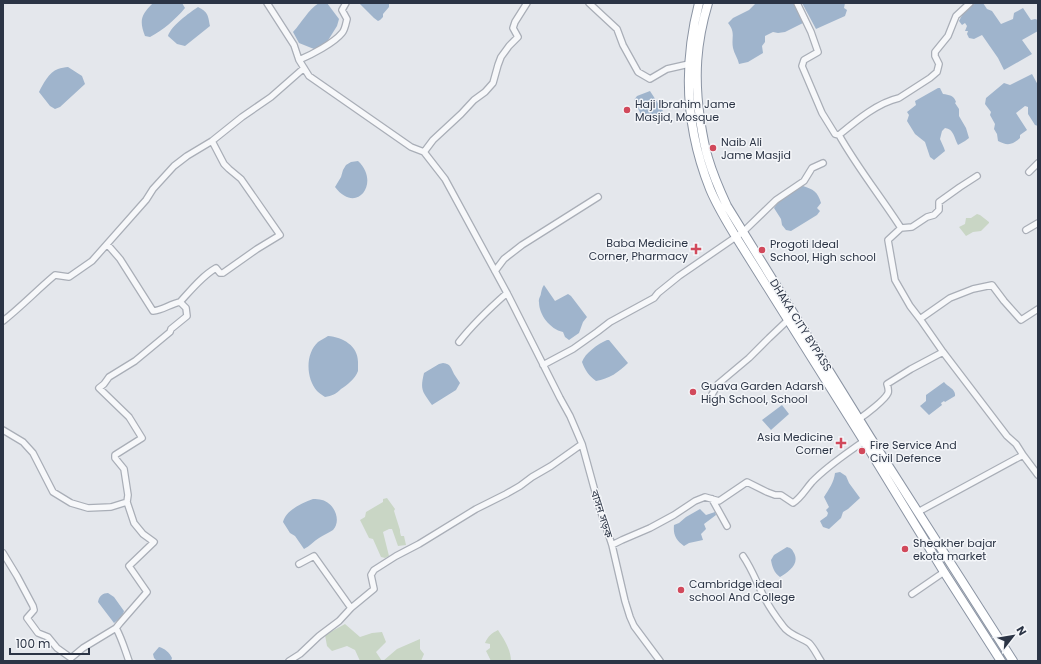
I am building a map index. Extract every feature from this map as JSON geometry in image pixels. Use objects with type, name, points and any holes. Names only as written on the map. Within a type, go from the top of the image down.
[{"type":"highway","points":[[699,3],[691,40],[689,96],[694,133],[710,188],[717,203],[739,235],[788,320],[1001,661]]},
{"type":"highway","name":"DHAKA CITY BYPASS","points":[[708,3],[698,43],[696,65],[697,97],[707,156],[739,235],[859,419],[1012,661]]},
{"type":"street","points":[[267,3],[294,45],[299,60],[309,76],[411,147],[424,152],[433,140],[493,83],[501,56],[518,37],[513,28],[527,3]]},
{"type":"street","points":[[299,60],[315,53],[343,33],[347,18],[342,10],[346,3]]},
{"type":"street","points":[[589,3],[617,29],[623,45],[638,72],[650,78],[667,69],[689,64]]},
{"type":"street","points":[[797,3],[811,32],[818,52],[804,60],[802,66],[822,113],[901,228]]},
{"type":"street","points":[[838,135],[866,113],[893,99],[899,98],[930,78],[936,72],[939,64],[935,56],[935,52],[948,36],[956,16],[970,3]]},
{"type":"street","points":[[3,321],[55,275],[69,277],[92,261],[174,166],[212,141],[242,117],[271,97],[304,68]]},
{"type":"street","points":[[107,244],[120,259],[153,311],[160,310],[174,303],[180,302],[213,270],[216,268],[220,273],[222,273],[280,235],[241,178],[224,164],[212,141]]},
{"type":"street","name":"বাসন সড়ক","points":[[424,152],[446,179],[507,293],[570,416],[582,444],[588,469],[612,545],[625,602],[630,617],[634,626],[660,661]]},
{"type":"street","points":[[543,365],[573,349],[610,322],[654,298],[679,276],[739,235],[776,200],[804,181],[812,168],[822,163]]},
{"type":"street","points":[[1029,172],[1038,163]]},
{"type":"street","points":[[977,176],[939,202],[939,210],[934,215],[927,217],[912,228],[901,228],[888,240],[895,280],[910,306],[943,352],[1007,436],[1016,444],[1038,475]]},
{"type":"street","points":[[494,271],[504,259],[522,245],[598,197]]},
{"type":"street","points":[[1026,230],[1038,223]]},
{"type":"street","points":[[920,319],[950,298],[973,289],[992,285],[1021,320],[1038,309]]},
{"type":"street","points":[[459,342],[471,327],[507,293]]},
{"type":"street","points":[[3,553],[33,606],[34,610],[27,618],[38,633],[48,637],[57,648],[72,658],[83,648],[116,628],[147,592],[129,566],[154,542],[142,534],[134,523],[127,502],[128,495],[124,469],[115,458],[115,455],[142,438],[129,417],[99,388],[109,378],[135,361],[170,332],[170,329],[187,316],[186,308],[180,302]]},
{"type":"street","points":[[710,398],[718,384],[744,363],[788,320]]},
{"type":"street","points":[[859,419],[887,395],[887,384],[943,352]]},
{"type":"street","points":[[3,430],[23,442],[32,453],[53,492],[71,504],[88,508],[111,507],[127,502]]},
{"type":"street","points":[[612,545],[674,516],[695,501],[705,497],[719,501],[747,482],[767,492],[775,495],[781,495],[793,503],[799,499],[812,482],[864,441]]},
{"type":"street","points":[[289,661],[300,654],[319,636],[339,621],[351,608],[374,589],[371,575],[374,570],[445,529],[476,509],[520,486],[582,444]]},
{"type":"street","points":[[918,512],[1023,455]]},
{"type":"street","points":[[712,499],[726,526]]},
{"type":"street","points":[[299,564],[314,556],[351,608]]},
{"type":"street","points":[[743,556],[756,578],[763,595],[783,627],[793,635],[810,644],[821,661]]},
{"type":"street","points":[[912,594],[944,572]]},
{"type":"street","points":[[116,628],[130,661]]},
{"type":"green space","points":[[977,214],[989,223],[981,231],[973,232],[966,236],[959,227],[965,224],[966,218],[971,218]]},
{"type":"green space","points":[[387,498],[395,509],[394,511],[401,536],[404,536],[406,545],[398,546],[392,529],[383,532],[389,556],[385,558],[381,557],[373,539],[369,538],[360,520],[365,517],[366,512],[383,502],[383,499]]},
{"type":"green space","points":[[345,624],[360,637],[372,633],[382,632],[386,642],[376,652],[382,661],[360,661],[355,650],[347,646],[332,651],[327,646],[325,635]]},
{"type":"green space","points":[[498,630],[505,641],[511,661],[491,661],[486,651],[490,648],[490,644],[485,643],[486,641],[490,635]]},
{"type":"green space","points":[[420,639],[420,649],[424,654],[421,661],[383,661],[397,649]]},
{"type":"water","points":[[153,3],[182,3],[185,8],[169,24],[150,37],[145,36],[142,26],[142,18]]},
{"type":"water","points":[[319,3],[327,3],[339,19],[337,26],[327,42],[314,49],[299,43],[293,32],[308,13]]},
{"type":"water","points":[[359,3],[388,3],[389,7],[383,14],[383,17],[378,21]]},
{"type":"water","points":[[756,3],[794,3],[803,23],[785,32],[773,32],[765,36],[765,42],[762,46],[763,53],[748,62],[739,64],[733,48],[732,30],[728,23],[733,18],[749,10]]},
{"type":"water","points":[[802,3],[845,3],[844,8],[847,10],[845,16],[816,29]]},
{"type":"water","points":[[978,3],[983,3],[987,9],[992,11],[1001,24],[1013,19],[1014,13],[1023,8],[1031,20],[1038,20],[1038,31],[1022,40],[1032,54],[1004,70],[998,58],[982,35],[974,39],[969,38],[967,34],[968,31],[965,31],[967,26],[965,23],[962,25],[959,21],[968,8]]},
{"type":"water","points":[[198,7],[207,14],[210,26],[185,46],[177,44],[168,36],[170,32],[181,20]]},
{"type":"water","points":[[68,67],[82,76],[85,84],[60,107],[55,109],[50,106],[39,92],[52,73],[58,69]]},
{"type":"water","points":[[1032,74],[1038,85],[1038,126],[1035,125],[1028,114],[1028,107],[1025,106],[1016,113],[1027,130],[1020,135],[1020,138],[1015,142],[1010,144],[1001,143],[998,141],[997,134],[994,129],[995,124],[990,115],[991,112],[985,104],[986,98],[1004,83],[1010,85]]},
{"type":"water","points":[[940,88],[943,94],[954,98],[959,109],[959,116],[966,128],[969,138],[958,145],[952,132],[945,128],[942,131],[940,139],[945,151],[934,160],[930,157],[925,142],[915,134],[907,121],[909,115],[907,112],[916,105],[915,101]]},
{"type":"water","points":[[650,91],[663,111],[647,121],[643,119],[634,100],[637,96]]},
{"type":"water","points":[[358,161],[365,169],[367,186],[363,193],[358,197],[351,198],[343,195],[335,187],[346,165],[351,162]]},
{"type":"water","points":[[803,186],[817,194],[821,203],[817,208],[820,211],[817,215],[791,231],[786,230],[774,208],[787,194]]},
{"type":"water","points":[[544,285],[555,301],[568,294],[571,296],[587,317],[583,322],[579,333],[569,340],[565,337],[563,332],[554,328],[546,321],[541,312],[539,300]]},
{"type":"water","points":[[328,336],[339,338],[349,343],[357,356],[358,371],[346,386],[334,394],[325,397],[313,386],[308,366],[314,347],[318,342]]},
{"type":"water","points":[[609,340],[628,363],[614,375],[596,381],[584,368],[582,362],[592,349]]},
{"type":"water","points":[[443,363],[448,364],[460,383],[456,390],[432,405],[422,387],[424,373]]},
{"type":"water","points":[[944,382],[953,390],[955,396],[941,403],[942,405],[929,415],[920,406],[926,401],[926,395]]},
{"type":"water","points":[[782,405],[789,414],[771,430],[762,420]]},
{"type":"water","points":[[840,472],[846,476],[849,483],[860,498],[843,512],[841,518],[829,529],[823,527],[820,521],[827,516],[828,513],[826,510],[829,507],[824,497],[835,473]]},
{"type":"water","points":[[313,499],[322,500],[330,505],[335,512],[337,522],[333,530],[304,549],[295,536],[290,533],[283,522],[287,514],[299,505]]},
{"type":"water","points":[[700,509],[706,515],[715,512],[716,515],[704,524],[706,529],[701,534],[703,540],[689,543],[684,546],[676,537],[674,525]]},
{"type":"water","points":[[787,547],[793,551],[795,561],[792,567],[780,577],[775,571],[771,560],[774,555]]},
{"type":"water","points":[[108,593],[114,597],[124,611],[119,619],[114,623],[98,602],[102,595]]},
{"type":"water","points":[[159,647],[170,654],[172,658],[171,661],[157,661],[154,658],[153,654]]},
{"type":"place","name":"Haji Ibrahim Jame Masjid, Mosque","points":[[627,110]]},
{"type":"place","name":"Naib Ali Jame Masjid","points":[[713,148]]},
{"type":"place","name":"Baba Medicine Corner, Pharmacy","points":[[696,249]]},
{"type":"place","name":"Progoti Ideal School, High school","points":[[762,250]]},
{"type":"place","name":"Guava Garden Adarsh High School, School","points":[[693,392]]},
{"type":"place","name":"Asia Medicine Corner","points":[[841,443]]},
{"type":"place","name":"Fire Service And Civil Defence","points":[[862,451]]},
{"type":"place","name":"Sheakher bajar ekota market","points":[[905,549]]},
{"type":"place","name":"Cambridge ideal school And College","points":[[681,590]]}]
